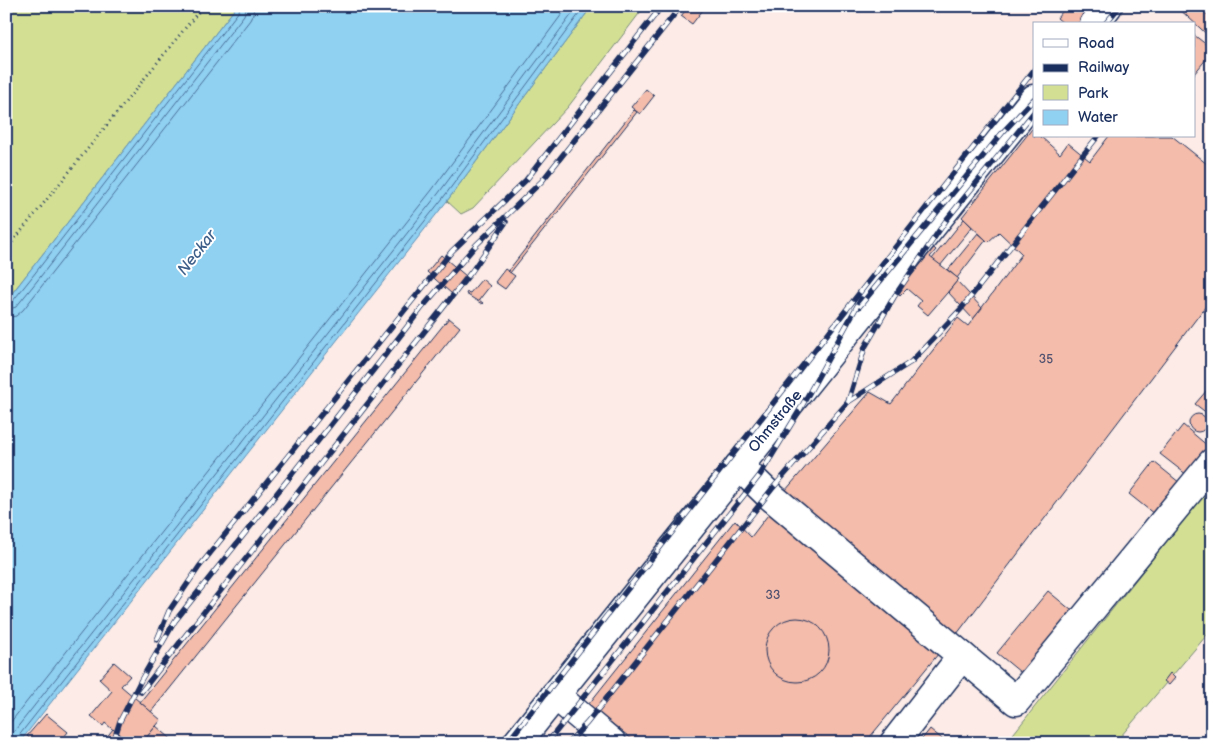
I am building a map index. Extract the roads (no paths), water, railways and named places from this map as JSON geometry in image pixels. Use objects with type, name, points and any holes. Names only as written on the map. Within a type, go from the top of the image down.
[{"type":"street","points":[[1096,22],[1108,6]]},
{"type":"street","name":"Ohmstraße","points":[[516,743],[1033,99]]},
{"type":"street","points":[[739,466],[768,494],[1016,701],[1212,463]]},
{"type":"street","points":[[894,743],[962,656]]},
{"type":"street","points":[[554,695],[612,743]]},
{"type":"water","name":"Neckar","points":[[237,6],[592,6],[447,201],[19,743],[6,743],[6,301]]},
{"type":"railway","points":[[157,640],[169,611],[199,567],[452,251],[526,180],[662,6]]},
{"type":"railway","points":[[113,743],[120,721],[175,621],[421,309],[476,245],[542,181],[681,6]]},
{"type":"railway","points":[[1107,22],[1120,6]]},
{"type":"railway","points":[[507,743],[1033,71]]},
{"type":"railway","points":[[859,307],[1003,132],[1033,100]]},
{"type":"railway","points":[[568,743],[587,723],[772,489],[848,402],[865,347],[894,297],[947,219],[1033,113]]},
{"type":"railway","points":[[848,402],[911,362],[961,309],[1096,138]]},
{"type":"railway","points":[[141,692],[472,271],[506,222]]},
{"type":"railway","points":[[547,743],[760,475],[798,413],[861,299]]}]
